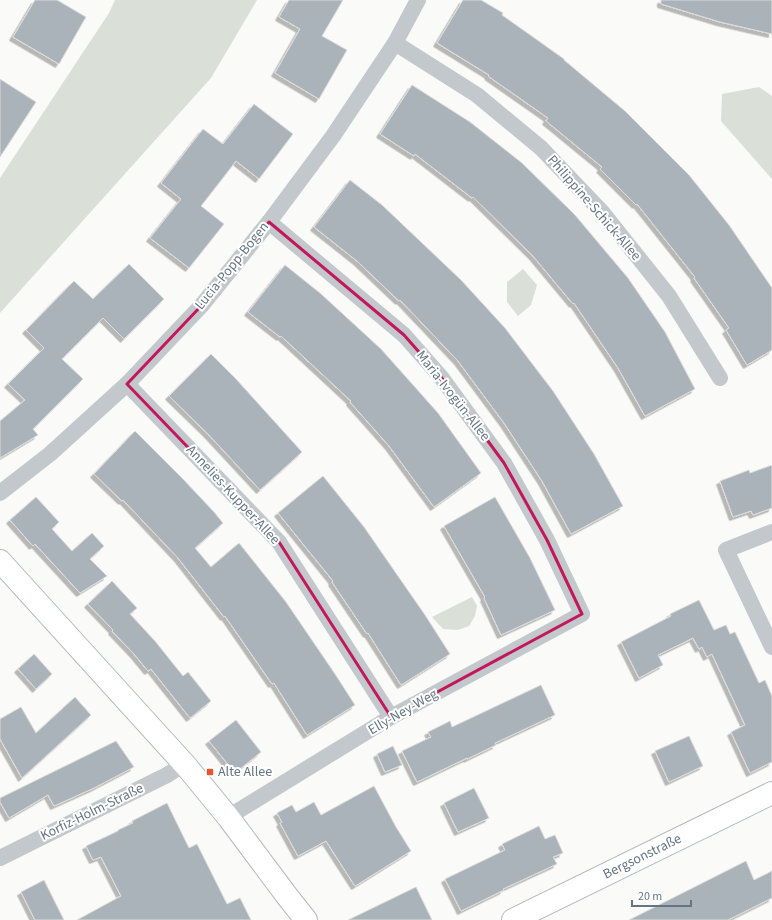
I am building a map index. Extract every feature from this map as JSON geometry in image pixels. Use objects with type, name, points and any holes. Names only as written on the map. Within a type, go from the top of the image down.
[{"type":"street","name":"Lucia-Popp-Bogen","points":[[0,493],[50,454],[127,384],[202,305],[269,222],[333,136],[395,43],[418,0]]},
{"type":"street","name":"Philippine-Schick-Allee","points":[[395,43],[474,92],[541,148],[602,212],[669,296],[720,378]]},
{"type":"street","name":"Maria-Ivogün-Allee","points":[[269,222],[404,335],[441,377],[504,463],[547,540],[582,614]]},
{"type":"street","name":"Annelies-Kupper-Allee","points":[[127,384],[279,542],[391,717]]},
{"type":"street","points":[[772,532],[726,550],[772,647]]},
{"type":"street","points":[[0,561],[184,764],[228,817],[306,920]]},
{"type":"street","name":"Elly-Ney-Weg","points":[[228,817],[391,717],[582,614]]},
{"type":"street","name":"Korfiz-Holm-Straße","points":[[0,858],[167,775],[184,764]]},
{"type":"street","name":"Bergsonstraße","points":[[513,920],[772,793]]},
{"type":"highlighted area","points":[[269,222],[404,335],[441,377],[504,463],[547,540],[582,614],[391,717],[279,542],[127,384],[202,305]]},
{"type":"shaded area","points":[[115,0],[257,0],[211,78],[0,313],[0,178],[109,13]]},
{"type":"shaded area","points":[[759,87],[772,96],[772,179],[721,121],[722,94]]},
{"type":"shaded area","points":[[523,269],[537,285],[531,305],[518,316],[507,302],[507,282]]},
{"type":"shaded area","points":[[472,597],[477,606],[475,616],[469,626],[458,630],[443,629],[432,617]]},
{"type":"building","points":[[35,0],[57,0],[86,17],[59,64],[13,37]]},
{"type":"building","points":[[289,0],[343,0],[322,36],[347,50],[319,99],[275,73],[300,29],[279,17]]},
{"type":"building","points":[[463,0],[481,0],[503,13],[502,15],[564,59],[625,111],[689,175],[729,225],[772,288],[772,350],[747,365],[726,330],[729,328],[694,278],[695,277],[637,204],[636,205],[600,169],[602,167],[546,121],[548,118],[488,76],[489,75],[437,43]]},
{"type":"building","points":[[661,0],[772,0],[772,34],[720,22],[661,4]]},
{"type":"building","points":[[0,79],[36,102],[0,157]]},
{"type":"building","points":[[412,85],[470,122],[522,163],[575,215],[628,278],[665,332],[695,389],[645,416],[618,368],[574,303],[573,304],[533,256],[473,197],[472,198],[415,154],[414,156],[380,134]]},
{"type":"building","points":[[254,104],[293,134],[259,179],[236,161],[201,206],[224,224],[189,268],[150,238],[181,199],[161,183],[203,129],[223,144]]},
{"type":"building","points":[[350,180],[382,205],[461,280],[505,328],[553,391],[594,454],[623,506],[571,534],[542,481],[504,423],[458,361],[400,300],[399,301],[357,261],[314,227]]},
{"type":"building","points":[[129,264],[164,299],[124,339],[103,318],[62,359],[83,379],[33,429],[38,435],[0,458],[0,421],[25,400],[8,384],[44,348],[26,330],[74,281],[93,299]]},
{"type":"building","points":[[285,265],[320,293],[381,349],[438,413],[481,473],[434,507],[389,446],[350,402],[351,401],[281,336],[280,337],[248,312]]},
{"type":"building","points":[[211,354],[236,379],[302,452],[260,490],[208,434],[169,396]]},
{"type":"building","points":[[135,431],[182,478],[223,523],[195,548],[211,567],[239,543],[286,602],[355,705],[307,735],[274,683],[272,684],[225,616],[224,617],[178,558],[123,500],[122,501],[94,474]]},
{"type":"building","points":[[772,465],[772,508],[753,515],[751,511],[733,517],[720,481],[749,470],[750,473]]},
{"type":"building","points":[[323,476],[364,527],[450,654],[401,685],[368,633],[367,634],[332,582],[333,581],[278,513]]},
{"type":"building","points":[[36,497],[59,522],[52,529],[72,551],[92,533],[104,546],[90,559],[107,576],[80,593],[35,544],[33,546],[10,520]]},
{"type":"building","points":[[495,497],[530,558],[555,610],[501,635],[484,598],[485,597],[444,526]]},
{"type":"building","points":[[112,581],[137,608],[130,614],[155,641],[183,676],[188,672],[211,701],[190,718],[151,669],[148,671],[112,631],[113,630],[88,604]]},
{"type":"building","points":[[699,600],[714,630],[726,625],[730,634],[735,632],[759,683],[765,680],[772,696],[772,762],[750,773],[731,732],[745,725],[712,654],[707,657],[702,647],[699,649],[693,638],[658,655],[663,665],[639,678],[621,642],[671,616],[670,614]]},
{"type":"building","points":[[34,654],[52,674],[36,689],[18,669]]},
{"type":"building","points":[[541,685],[555,715],[495,743],[496,745],[417,782],[402,751],[431,737],[428,732],[450,721],[452,727]]},
{"type":"building","points":[[75,697],[91,715],[22,778],[0,739],[0,719],[21,707],[36,733]]},
{"type":"building","points":[[236,720],[261,752],[235,773],[209,741]]},
{"type":"building","points":[[689,736],[703,766],[669,782],[655,751]]},
{"type":"building","points":[[116,741],[134,767],[94,788],[54,806],[48,795],[9,818],[0,802],[0,798]]},
{"type":"building","points":[[393,746],[402,765],[385,772],[377,754]]},
{"type":"building","points":[[374,786],[411,851],[355,886],[326,841],[298,856],[280,823],[282,822],[277,813],[292,805],[296,812],[314,802],[321,815]]},
{"type":"building","points":[[474,788],[489,818],[458,832],[444,803]]},
{"type":"building","points":[[167,803],[189,848],[197,844],[227,904],[240,898],[251,920],[77,920],[121,896],[101,857],[93,860],[86,846],[118,831],[133,823],[132,821]]},
{"type":"building","points":[[539,826],[545,839],[555,835],[563,853],[553,857],[557,864],[503,889],[504,890],[461,911],[445,879],[505,850],[502,844]]},
{"type":"building","points":[[746,861],[754,880],[772,871],[772,898],[728,920],[629,920]]},
{"type":"building","points":[[44,880],[64,920],[35,920],[21,892]]},
{"type":"building","points":[[416,887],[432,920],[348,920]]},
{"type":"place","name":"Alte Allee","points":[[210,772]]}]
